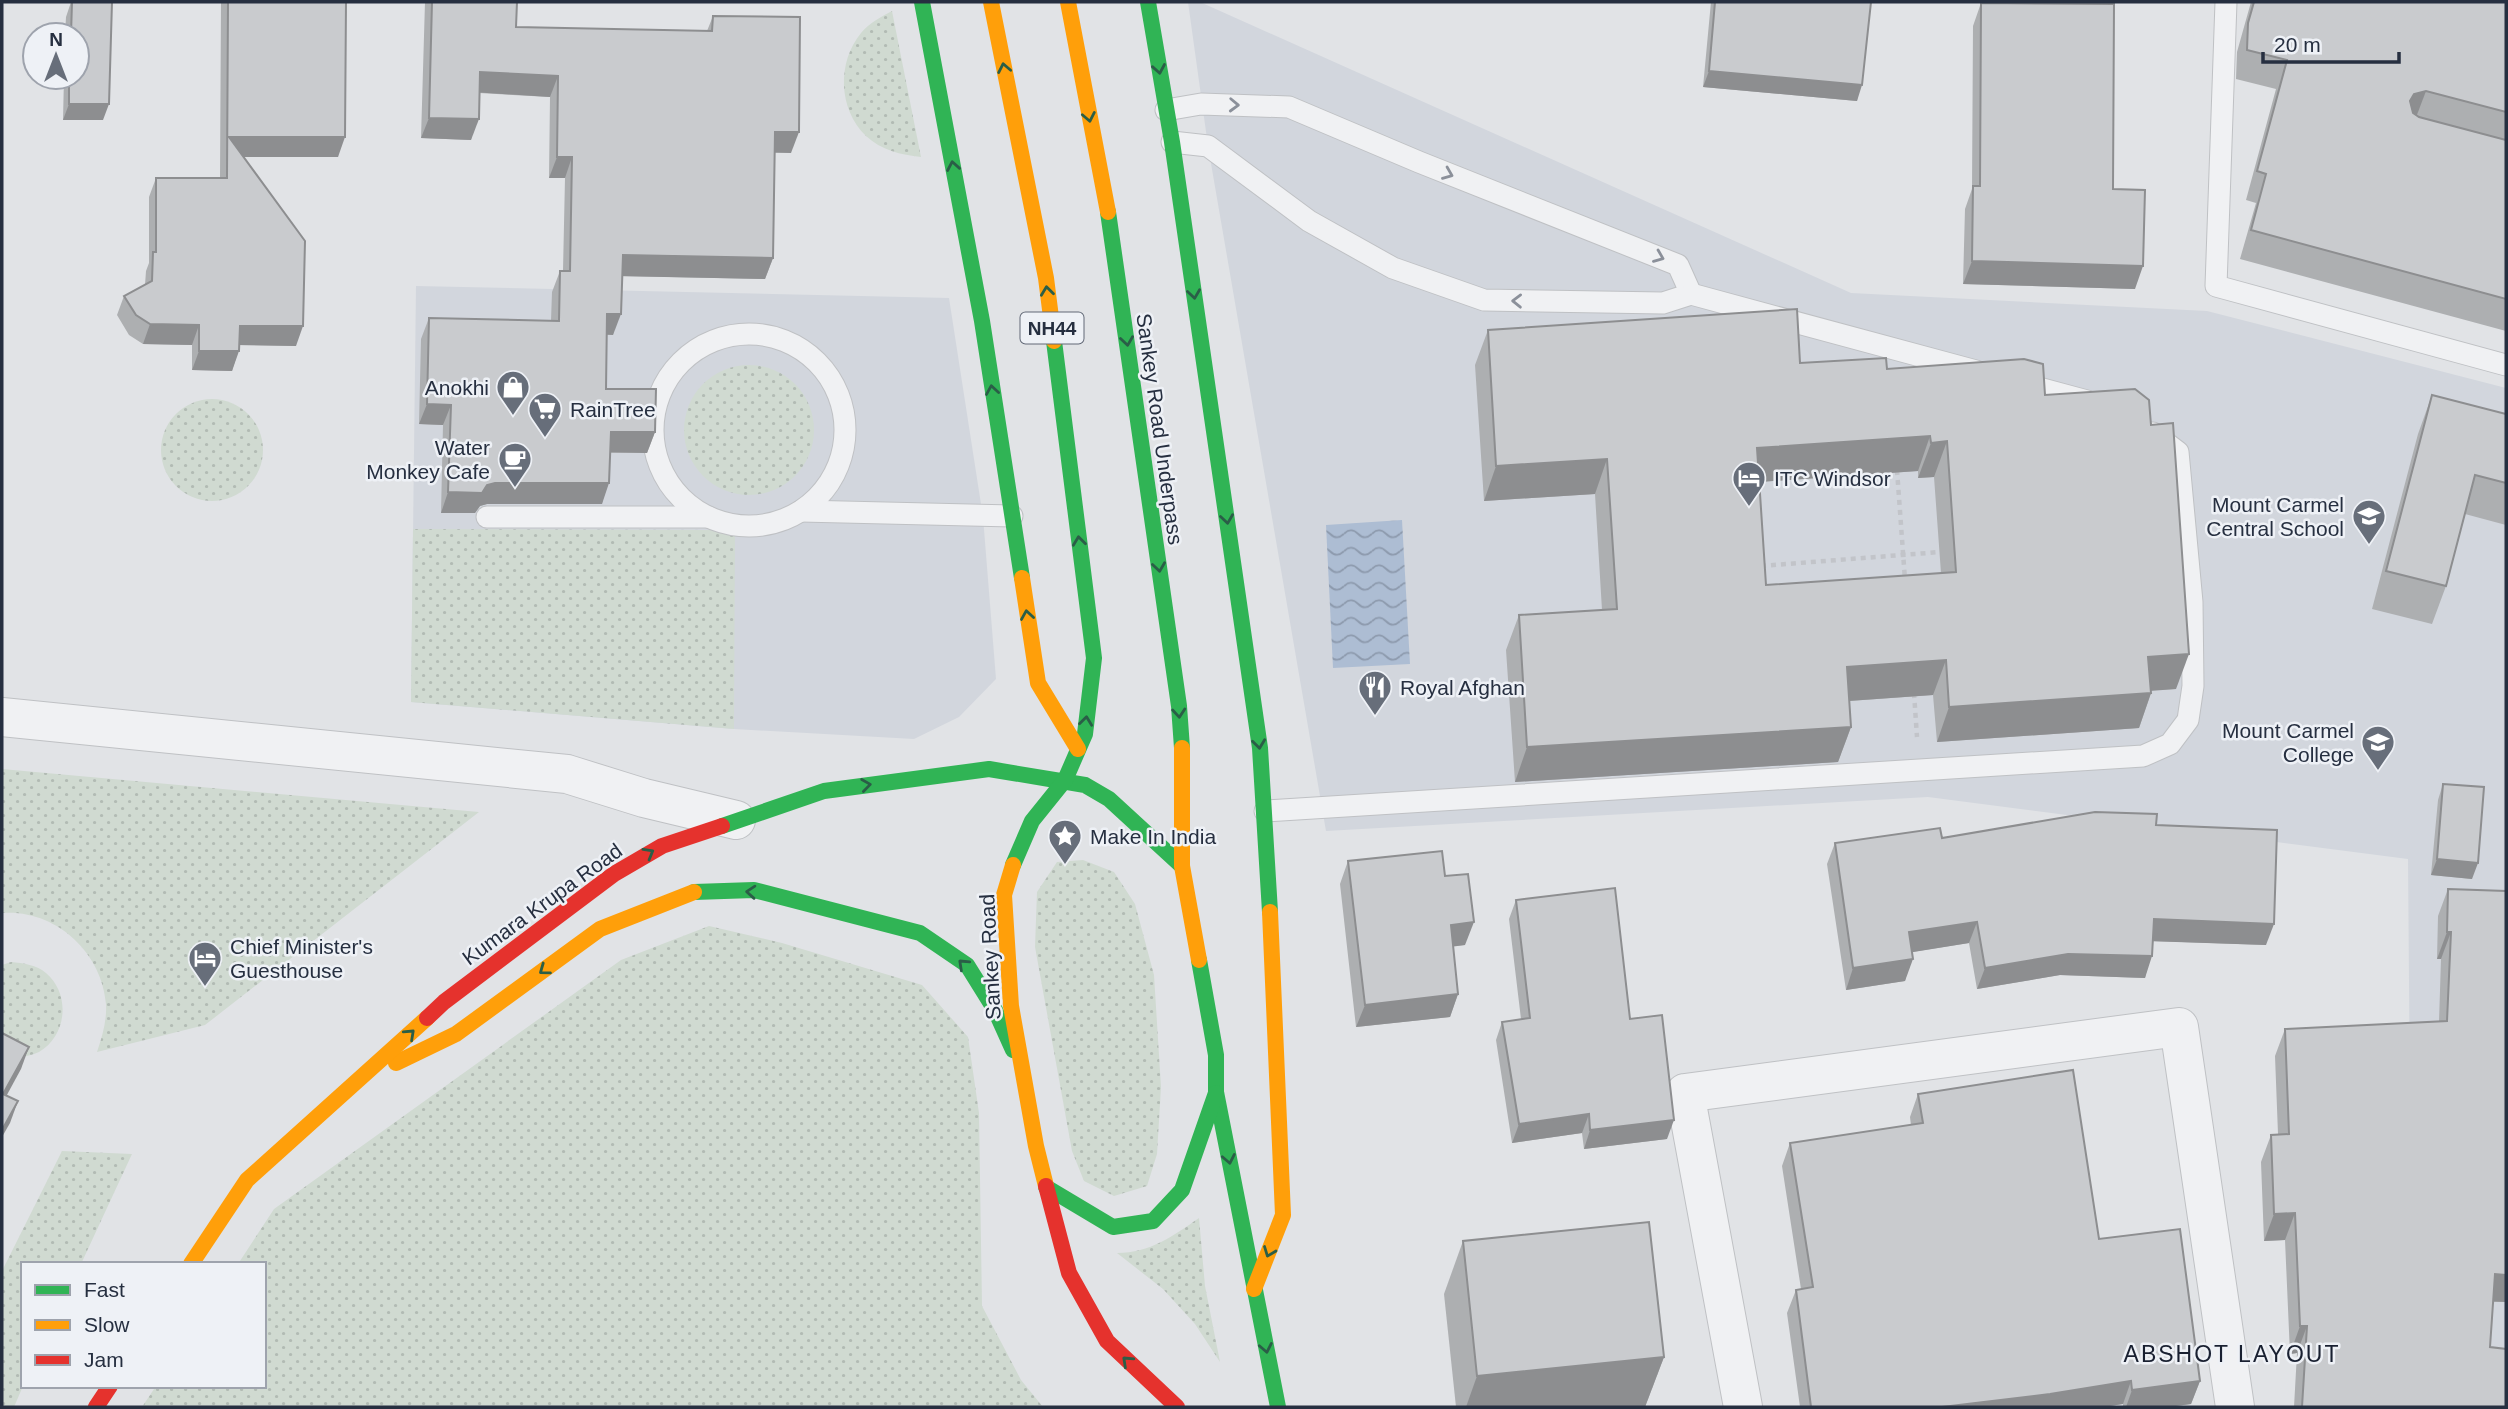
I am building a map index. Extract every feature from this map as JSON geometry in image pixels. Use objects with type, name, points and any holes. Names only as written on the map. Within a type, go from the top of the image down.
[{"type":"street","points":[[922,2],[982,321],[1038,683],[1078,749]]},
{"type":"street","name":"NH44","points":[[991,2],[1046,278],[1094,658],[1085,734],[1065,780]]},
{"type":"street","name":"Sankey Road Underpass","points":[[1068,2],[1110,225],[1179,706],[1182,866]]},
{"type":"street","points":[[1148,2],[1172,142],[1260,747],[1283,1215],[1254,1289]]},
{"type":"street","points":[[2,717],[567,774],[645,798],[736,820]]},
{"type":"street","name":"Kumara Krupa Road","points":[[192,1262],[247,1180],[444,1002],[614,874],[662,846],[824,791],[989,769],[1065,780]]},
{"type":"street","points":[[1065,780],[1085,785],[1109,799],[1182,866],[1216,1055],[1216,1092],[1278,1407]]},
{"type":"street","name":"Sankey Road","points":[[1065,780],[1031,821],[1016,855],[1004,895],[1011,1006],[1020,1065],[1046,1187],[1069,1273],[1107,1341],[1177,1407]]},
{"type":"street","points":[[360,1080],[456,1034],[600,929],[690,892],[754,890],[920,933],[967,965],[995,1010],[1020,1065]]},
{"type":"street","points":[[1743,1407],[1685,1093],[2179,1027],[2235,1407]]},
{"type":"street","points":[[1046,1187],[1113,1227],[1153,1221],[1182,1190],[1216,1092]]},
{"type":"street","points":[[96,1407],[109,1388]]},
{"type":"lane","points":[[2226,2],[2216,286],[2506,365]]},
{"type":"lane","points":[[1166,110],[1201,104],[1289,107],[1678,265],[1691,294]]},
{"type":"lane","points":[[1172,142],[1208,146],[1309,222],[1393,268],[1484,300],[1663,303],[1691,294],[2101,405]]},
{"type":"lane","points":[[738,334],[764,335],[790,342],[812,357],[830,376],[841,400],[846,425],[843,451],[834,476],[820,495],[801,510],[780,520],[756,526],[733,524],[710,517],[689,505],[673,489],[660,468],[653,443],[653,418],[659,393],[673,371],[690,353],[713,341],[738,334]]},
{"type":"lane","points":[[1265,811],[2143,756],[2171,744],[2188,720],[2193,686],[2192,602],[2178,452],[2138,420]]},
{"type":"lane","points":[[801,510],[1012,516]]},
{"type":"lane","points":[[487,517],[710,517]]},
{"type":"path","points":[[1896,458],[1905,582]]},
{"type":"path","points":[[1749,566],[1940,552]]},
{"type":"path","points":[[1913,689],[1920,769]]},
{"type":"shaded area","name":"ITC Windsor","points":[[1188,2],[1200,2],[1851,293],[2207,311],[2506,388],[2506,1362],[2412,1345],[2408,859],[1928,797],[1326,831],[1208,146]]},
{"type":"shaded area","points":[[892,11],[921,157],[892,151],[872,141],[857,125],[846,99],[845,71],[853,45],[868,26]]},
{"type":"shaded area","points":[[416,286],[949,298],[983,517],[996,679],[959,717],[914,739],[734,729],[411,702]]},
{"type":"shaded area","points":[[749,365],[774,370],[795,384],[809,405],[814,430],[809,455],[795,476],[774,490],[749,495],[724,490],[703,476],[689,455],[684,430],[689,405],[703,384],[724,370]]},
{"type":"shaded area","points":[[212,399],[231,403],[248,414],[259,431],[263,450],[259,469],[248,486],[231,497],[212,501],[193,497],[176,486],[165,469],[161,450],[165,431],[176,414],[193,403]]},
{"type":"shaded area","points":[[413,529],[735,530],[734,729],[411,702]]},
{"type":"shaded area","points":[[2,769],[479,812],[205,1025],[97,1052],[105,1023],[106,1004],[96,967],[72,937],[57,926],[40,918],[2,913]]},
{"type":"shaded area","points":[[1083,860],[1114,872],[1135,904],[1154,975],[1161,1087],[1157,1154],[1147,1186],[1114,1196],[1084,1181],[1072,1151],[1035,947],[1037,892],[1057,862]]},
{"type":"shaded area","points":[[709,926],[782,943],[922,985],[968,1037],[979,1113],[982,1306],[1021,1380],[1043,1407],[142,1407],[155,1388],[266,1388],[266,1262],[239,1262],[274,1209],[621,960]]},
{"type":"shaded area","points":[[11,962],[34,966],[46,973],[54,982],[62,1003],[60,1026],[48,1045],[34,1054],[16,1057],[2,1056],[2,965]]},
{"type":"shaded area","points":[[62,1151],[132,1154],[82,1262],[21,1262],[22,1388],[14,1407],[2,1407],[2,1271]]},
{"type":"shaded area","points":[[1199,1218],[1205,1286],[1220,1362],[1195,1324],[1163,1289],[1117,1253],[1151,1247]]},
{"type":"water","points":[[1402,520],[1410,664],[1333,668],[1326,525]]},
{"type":"building","points":[[72,2],[112,2],[109,104],[69,104],[69,91],[91,91],[91,21],[71,21]]},
{"type":"building","points":[[228,2],[346,2],[345,137],[229,137],[305,241],[303,326],[240,326],[239,351],[199,351],[199,325],[150,324],[136,315],[124,296],[152,281],[153,252],[156,252],[156,178],[227,178]]},
{"type":"building","points":[[432,2],[517,2],[516,27],[712,31],[713,16],[800,17],[799,132],[775,132],[773,258],[623,255],[621,314],[607,314],[606,389],[656,389],[655,432],[611,432],[609,483],[495,483],[487,485],[482,493],[448,492],[451,405],[427,404],[429,318],[559,321],[560,271],[570,271],[572,157],[557,157],[558,76],[480,72],[479,119],[429,118]]},
{"type":"building","points":[[1715,2],[1871,2],[1862,85],[1709,71]]},
{"type":"building","points":[[2254,2],[2506,2],[2506,112],[2426,91],[2414,94],[2410,101],[2413,113],[2419,117],[2506,140],[2506,299],[2251,230],[2266,174],[2257,171],[2287,60],[2247,50],[2248,23]]},
{"type":"building","points":[[1981,3],[2114,4],[2113,189],[2145,190],[2143,266],[1972,261],[1973,186],[1980,186]]},
{"type":"building","points":[[1797,309],[1800,363],[1886,358],[1887,369],[2024,359],[2043,364],[2045,395],[2135,389],[2149,400],[2151,425],[2173,423],[2189,654],[2148,657],[2151,693],[1949,707],[1946,660],[1847,667],[1851,727],[1527,747],[1519,615],[1617,609],[1607,459],[1496,466],[1488,330]],"holes":[[[1930,436],[1931,443],[1947,441],[1956,572],[1766,585],[1757,448]]]},
{"type":"building","points":[[2432,395],[2506,414],[2506,483],[2475,475],[2446,586],[2386,571]]},
{"type":"building","points":[[2443,784],[2484,787],[2478,863],[2437,859]]},
{"type":"building","points":[[2095,812],[2157,814],[2156,825],[2277,830],[2274,924],[2154,919],[2152,956],[2068,954],[1985,968],[1977,922],[1909,932],[1913,959],[1853,968],[1835,843],[1940,828],[1942,838]]},
{"type":"building","points":[[1442,851],[1445,876],[1468,874],[1474,922],[1451,925],[1458,994],[1365,1005],[1348,861]]},
{"type":"building","points":[[1615,888],[1630,1019],[1662,1015],[1674,1120],[1590,1130],[1589,1114],[1519,1124],[1502,1022],[1530,1018],[1516,900]]},
{"type":"building","points":[[2448,889],[2506,891],[2506,1275],[2495,1274],[2490,1347],[2506,1349],[2506,1407],[2302,1407],[2307,1326],[2300,1326],[2295,1213],[2274,1214],[2271,1135],[2289,1134],[2285,1029],[2447,1021],[2451,932],[2447,932]]},
{"type":"building","points":[[2,1033],[29,1047],[3,1094],[18,1101],[2,1130]]},
{"type":"building","points":[[2073,1070],[2099,1239],[2180,1229],[2200,1381],[2132,1390],[2131,1381],[1942,1407],[1811,1407],[1796,1290],[1813,1287],[1790,1143],[1923,1123],[1918,1094]]},
{"type":"building","points":[[1649,1222],[1664,1357],[1477,1376],[1463,1241]]},
{"type":"traffic: fast","points":[[922,2],[982,321],[1022,578]]},
{"type":"traffic: fast","points":[[1148,2],[1172,142],[1260,748],[1270,912]]},
{"type":"traffic: fast","points":[[1108,212],[1179,706],[1182,748]]},
{"type":"traffic: fast","points":[[1013,865],[1032,821],[1065,780],[1085,734],[1094,658],[1054,341]]},
{"type":"traffic: fast","points":[[722,826],[824,791],[989,769],[1085,785],[1109,799],[1182,866]]},
{"type":"traffic: fast","points":[[694,892],[754,890],[920,933],[967,965],[995,1010],[1013,1050]]},
{"type":"traffic: fast","points":[[1199,960],[1216,1055],[1216,1092],[1278,1407]]},
{"type":"traffic: fast","points":[[1046,1187],[1113,1227],[1153,1221],[1182,1190],[1216,1093]]},
{"type":"traffic: slow","points":[[991,2],[1046,278],[1054,341]]},
{"type":"traffic: slow","points":[[1068,2],[1108,212]]},
{"type":"traffic: slow","points":[[1022,578],[1038,683],[1078,749]]},
{"type":"traffic: slow","points":[[1182,748],[1182,866],[1199,960]]},
{"type":"traffic: slow","points":[[1013,865],[1004,895],[1011,1006],[1036,1146],[1046,1186]]},
{"type":"traffic: slow","points":[[396,1063],[456,1034],[600,929],[694,892]]},
{"type":"traffic: slow","points":[[1254,1289],[1283,1215],[1270,912]]},
{"type":"traffic: slow","points":[[192,1262],[247,1180],[427,1018]]},
{"type":"traffic: jam","points":[[427,1018],[444,1002],[614,874],[662,846],[722,826]]},
{"type":"traffic: jam","points":[[1046,1186],[1069,1273],[1107,1341],[1177,1407]]},
{"type":"traffic: jam","points":[[96,1407],[109,1388]]},
{"type":"place","name":"Anokhi","points":[[513,417]]},
{"type":"place","name":"RainTree","points":[[545,439]]},
{"type":"place","name":"Water Monkey Cafe","points":[[515,489]]},
{"type":"place","name":"ITC Windsor","points":[[1749,508]]},
{"type":"place","name":"Mount Carmel Central School","points":[[2369,546]]},
{"type":"place","name":"Royal Afghan","points":[[1375,717]]},
{"type":"place","name":"Mount Carmel College","points":[[2378,772]]},
{"type":"place","name":"Make In India","points":[[1065,866]]},
{"type":"place","name":"Chief Minister's Guesthouse","points":[[205,988]]},
{"type":"district","name":"ABSHOT LAYOUT","points":[[2232,1354]]}]
